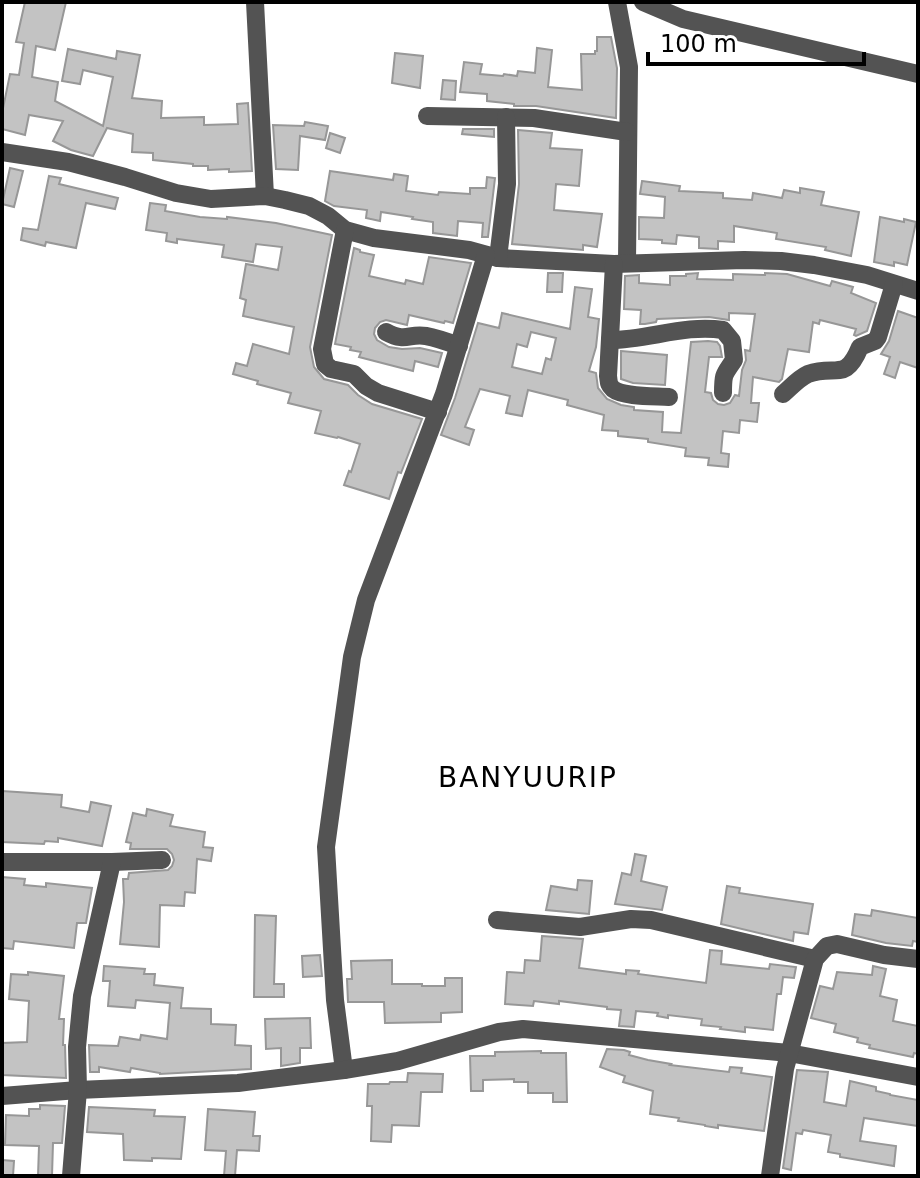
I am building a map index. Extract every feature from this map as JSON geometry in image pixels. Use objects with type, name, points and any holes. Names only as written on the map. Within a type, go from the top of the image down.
[{"type":"street","points":[[255,2],[265,196]]},
{"type":"street","points":[[617,2],[629,67],[629,102],[620,263],[608,376],[612,388],[625,394],[669,397]]},
{"type":"street","points":[[643,2],[683,19],[918,74]]},
{"type":"street","points":[[427,116],[534,118],[627,132]]},
{"type":"street","points":[[344,1070],[335,1000],[326,847],[352,657],[366,600],[438,412],[492,257],[507,184],[506,117]]},
{"type":"street","points":[[2,152],[68,162],[176,193],[211,199],[265,196],[309,206],[345,230],[374,238],[469,250],[492,257],[620,263],[781,261],[867,275],[918,291]]},
{"type":"street","points":[[345,230],[322,349],[325,364],[331,369],[354,374],[378,393],[438,412]]},
{"type":"street","points":[[783,394],[803,376],[844,370],[854,363],[860,347],[878,337],[894,284]]},
{"type":"street","points":[[610,340],[641,339],[689,329],[723,330],[732,341],[734,360],[726,369],[723,393]]},
{"type":"street","points":[[386,332],[403,339],[423,335],[459,346]]},
{"type":"street","points":[[2,862],[162,860]]},
{"type":"street","points":[[71,1176],[82,996],[112,862]]},
{"type":"street","points":[[497,920],[580,927],[631,919],[651,920],[815,959]]},
{"type":"street","points":[[770,1176],[789,1053],[815,959],[827,946],[837,944],[918,959]]},
{"type":"street","points":[[2,1096],[238,1083],[344,1070],[398,1061],[499,1032],[523,1029],[789,1053],[918,1077]]},
{"type":"building","points":[[25,2],[66,2],[55,50],[36,46],[32,77],[58,82],[55,101],[103,126],[113,77],[83,70],[80,84],[62,81],[68,49],[116,59],[117,51],[140,55],[132,98],[162,101],[161,118],[204,117],[204,125],[238,124],[237,104],[248,103],[252,171],[208,170],[208,166],[153,160],[153,153],[132,152],[133,134],[107,128],[93,156],[53,141],[63,121],[29,115],[25,135],[2,129],[10,74],[19,75],[24,43],[16,42]]},
{"type":"building","points":[[597,37],[611,37],[617,68],[616,118],[536,106],[514,106],[487,101],[487,94],[460,92],[464,62],[482,64],[480,74],[517,76],[518,71],[535,73],[537,48],[552,50],[548,87],[582,90],[581,54],[595,54]]},
{"type":"building","points":[[395,53],[423,56],[420,88],[392,83]]},
{"type":"building","points":[[443,80],[456,81],[455,100],[441,99]]},
{"type":"building","points":[[305,122],[328,126],[325,140],[300,136],[298,170],[276,169],[273,125],[304,126]]},
{"type":"building","points":[[463,129],[494,129],[494,137],[462,134]]},
{"type":"building","points":[[518,130],[552,133],[550,148],[582,150],[579,186],[556,184],[554,210],[602,214],[597,247],[583,245],[583,250],[512,244],[519,184]]},
{"type":"building","points":[[330,133],[345,138],[340,153],[326,148]]},
{"type":"building","points":[[10,168],[23,171],[14,207],[2,204]]},
{"type":"building","points":[[330,171],[393,180],[394,174],[408,176],[406,191],[438,195],[439,192],[470,194],[470,188],[486,188],[487,177],[495,178],[488,237],[482,237],[483,223],[458,221],[457,236],[433,233],[433,222],[413,217],[381,212],[380,221],[366,218],[367,210],[334,206],[325,201]]},
{"type":"building","points":[[49,176],[61,178],[59,184],[118,198],[115,209],[86,203],[76,248],[46,242],[45,246],[21,240],[23,228],[38,230]]},
{"type":"building","points":[[642,181],[680,186],[679,191],[723,193],[723,198],[752,200],[753,193],[782,198],[784,190],[800,193],[800,188],[824,192],[821,205],[859,212],[851,256],[825,250],[826,247],[776,239],[777,233],[734,226],[734,242],[718,241],[718,249],[699,248],[699,237],[677,235],[676,244],[639,239],[639,217],[664,218],[665,197],[640,194]]},
{"type":"building","points":[[150,203],[166,205],[165,211],[276,223],[332,235],[310,347],[314,367],[324,379],[348,385],[372,404],[422,419],[389,499],[344,485],[360,444],[315,433],[321,411],[288,403],[291,393],[233,374],[236,363],[247,366],[253,344],[289,354],[294,327],[243,316],[246,300],[240,298],[246,264],[278,270],[282,247],[256,244],[253,262],[222,257],[224,245],[177,239],[177,243],[166,241],[167,233],[146,230]]},
{"type":"building","points":[[880,217],[916,222],[907,265],[874,262]]},
{"type":"building","points":[[354,248],[374,255],[369,276],[405,284],[406,280],[423,284],[429,257],[471,263],[453,323],[409,315],[407,325],[386,320],[375,328],[377,340],[389,347],[420,348],[442,353],[438,367],[415,361],[413,371],[359,357],[361,352],[335,344]]},
{"type":"building","points":[[548,273],[563,273],[562,292],[547,292]]},
{"type":"building","points":[[698,273],[697,279],[733,280],[733,274],[787,274],[830,286],[832,281],[853,287],[851,293],[876,303],[867,331],[856,336],[856,329],[820,320],[819,324],[813,322],[809,352],[788,349],[779,382],[753,377],[751,403],[759,403],[757,422],[740,420],[739,433],[723,431],[721,453],[729,454],[728,467],[708,465],[709,458],[685,456],[686,448],[618,436],[618,431],[602,430],[604,415],[567,405],[568,400],[528,390],[522,416],[506,413],[510,396],[480,389],[465,427],[474,430],[469,445],[441,435],[478,323],[499,328],[502,313],[570,329],[575,287],[592,289],[588,317],[599,319],[589,371],[596,373],[598,388],[607,399],[634,407],[634,410],[663,412],[662,432],[681,433],[691,342],[708,341],[717,342],[722,357],[709,357],[705,392],[711,393],[718,404],[730,403],[735,395],[739,396],[745,350],[750,351],[755,314],[729,313],[729,320],[709,317],[657,319],[656,322],[640,324],[641,310],[624,309],[625,276],[639,275],[639,283],[670,285],[670,276]],"holes":[[[531,332],[556,338],[551,360],[546,358],[542,374],[512,367],[517,344],[527,347]]]},
{"type":"building","points":[[898,311],[918,318],[918,368],[900,362],[895,378],[884,374],[890,357],[881,354],[889,341]]},
{"type":"building","points":[[621,351],[667,355],[665,385],[621,379]]},
{"type":"building","points":[[2,791],[62,795],[61,807],[89,812],[91,802],[111,806],[102,846],[58,838],[58,842],[45,841],[44,844],[2,842]]},
{"type":"building","points":[[147,809],[173,815],[170,826],[205,832],[203,847],[213,848],[211,861],[197,859],[195,893],[185,892],[184,906],[160,905],[159,947],[120,944],[123,879],[128,879],[129,873],[168,870],[174,860],[167,849],[130,849],[131,843],[126,842],[133,813],[146,816]]},
{"type":"building","points":[[635,854],[646,856],[641,881],[667,887],[662,910],[615,904],[622,873],[631,875]]},
{"type":"building","points":[[2,877],[25,879],[24,885],[46,887],[46,883],[92,888],[86,923],[77,923],[74,948],[14,941],[13,949],[2,948]]},
{"type":"building","points":[[578,880],[592,881],[589,914],[546,910],[551,886],[577,890]]},
{"type":"building","points":[[727,886],[740,888],[739,893],[813,904],[808,934],[794,932],[793,941],[721,924]]},
{"type":"building","points":[[872,910],[918,918],[918,942],[913,941],[912,946],[852,935],[855,914],[871,916]]},
{"type":"building","points":[[255,915],[276,916],[274,984],[284,984],[284,997],[254,997]]},
{"type":"building","points":[[542,936],[583,939],[579,968],[626,974],[626,970],[639,971],[638,974],[706,983],[710,950],[722,951],[721,964],[769,969],[770,964],[796,967],[794,978],[783,977],[781,994],[777,994],[773,1030],[745,1027],[745,1032],[720,1029],[701,1025],[702,1019],[668,1015],[668,1018],[657,1016],[658,1013],[636,1011],[634,1027],[619,1026],[621,1010],[607,1007],[559,1001],[559,1004],[534,1001],[533,1006],[505,1004],[507,972],[524,973],[525,960],[540,961]]},
{"type":"building","points":[[320,955],[322,976],[303,977],[302,956]]},
{"type":"building","points":[[392,960],[392,984],[445,986],[445,978],[462,978],[462,1012],[441,1013],[441,1022],[385,1023],[384,1002],[348,1002],[347,979],[352,979],[351,961]]},
{"type":"building","points":[[104,966],[145,969],[144,974],[155,974],[154,985],[183,988],[181,1008],[211,1009],[211,1024],[236,1025],[235,1045],[251,1046],[251,1069],[160,1074],[131,1068],[130,1072],[99,1067],[99,1072],[90,1072],[89,1045],[118,1046],[120,1037],[140,1040],[141,1035],[167,1039],[170,1003],[136,1000],[135,1008],[108,1006],[110,981],[103,981]]},
{"type":"building","points":[[873,966],[886,969],[880,996],[897,1000],[893,1021],[918,1026],[918,1054],[914,1053],[913,1057],[869,1048],[870,1045],[857,1042],[858,1038],[834,1032],[836,1024],[811,1018],[820,986],[833,989],[837,972],[872,975]]},
{"type":"building","points":[[28,972],[64,976],[59,1019],[64,1019],[66,1078],[2,1075],[2,1043],[27,1042],[29,1001],[9,999],[11,974],[28,975]]},
{"type":"building","points":[[310,1018],[311,1048],[300,1048],[300,1063],[281,1066],[281,1048],[266,1049],[265,1019]]},
{"type":"building","points":[[607,1049],[624,1050],[630,1052],[629,1055],[670,1065],[729,1072],[730,1067],[742,1068],[741,1073],[772,1077],[764,1131],[718,1125],[718,1128],[650,1114],[653,1091],[623,1082],[625,1076],[600,1067]]},
{"type":"building","points":[[541,1051],[566,1053],[567,1102],[553,1102],[553,1093],[528,1093],[528,1082],[514,1082],[514,1079],[483,1080],[483,1091],[471,1091],[470,1056]]},
{"type":"building","points":[[797,1070],[828,1072],[824,1102],[846,1106],[850,1081],[876,1087],[876,1091],[890,1095],[918,1100],[918,1126],[864,1118],[860,1141],[896,1146],[894,1166],[840,1157],[840,1154],[828,1152],[831,1135],[803,1130],[802,1134],[796,1133],[791,1170],[783,1168]]},
{"type":"building","points":[[408,1073],[443,1074],[442,1092],[421,1092],[419,1126],[392,1125],[391,1142],[371,1141],[372,1106],[367,1106],[368,1084],[407,1082]]},
{"type":"building","points":[[40,1105],[65,1106],[62,1143],[53,1143],[52,1176],[38,1176],[39,1146],[5,1145],[6,1115],[29,1116],[29,1109],[40,1109]]},
{"type":"building","points":[[89,1107],[155,1110],[154,1116],[185,1117],[181,1159],[124,1160],[123,1134],[87,1132]]},
{"type":"building","points":[[208,1109],[255,1112],[253,1136],[260,1136],[259,1151],[237,1150],[235,1176],[224,1176],[226,1151],[205,1150]]},
{"type":"building","points":[[2,1160],[14,1161],[13,1176],[2,1176]]},
{"type":"district","name":"BANYUURIP","points":[[528,777]]}]
